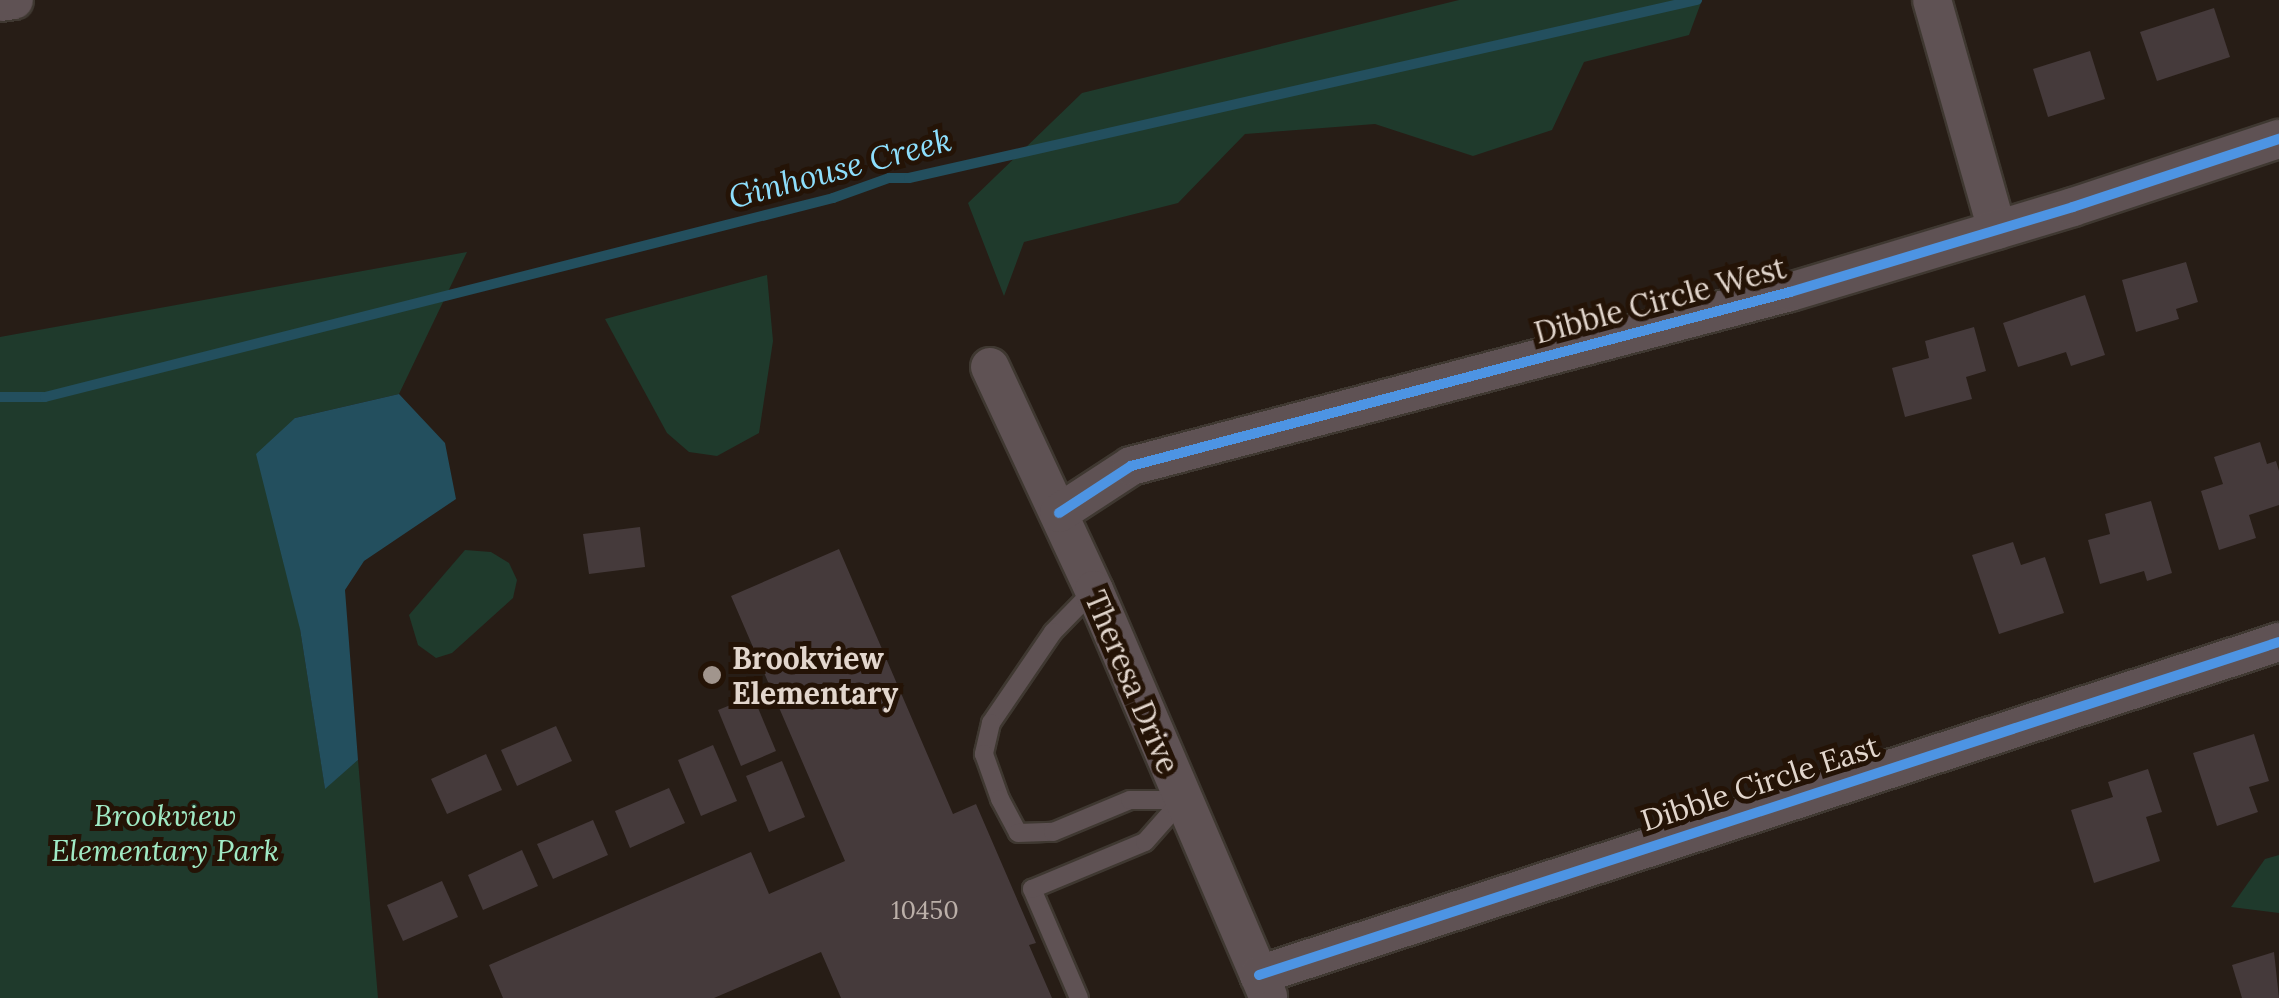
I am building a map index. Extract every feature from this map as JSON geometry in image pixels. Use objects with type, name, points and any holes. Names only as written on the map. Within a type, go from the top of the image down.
[{"type":"street","points":[[0,2],[14,0]]},
{"type":"street","points":[[1932,0],[1998,230]]},
{"type":"street","name":"Dibble Circle West","points":[[1059,513],[1130,466],[1790,292],[2279,139]]},
{"type":"street","name":"Theresa Drive","points":[[990,367],[1094,590],[1264,986]]},
{"type":"street","name":"Dibble Circle East","points":[[1264,986],[2279,642]]},
{"type":"lane","points":[[1094,590],[1053,632],[991,723],[984,754],[1000,799],[1018,833],[1053,832],[1130,800],[1182,800]]},
{"type":"lane","points":[[1079,998],[1032,889],[1145,842],[1182,800]]},
{"type":"green space","points":[[1459,0],[1702,0],[1689,35],[1584,62],[1552,130],[1473,156],[1375,124],[1245,134],[1178,203],[1024,242],[1004,296],[968,203],[1082,93]]},
{"type":"green space","name":"Brookview Elementary Park","points":[[467,252],[399,394],[295,418],[300,629],[325,788],[358,760],[378,998],[0,998],[0,337]]},
{"type":"green space","points":[[767,275],[773,341],[759,433],[717,456],[689,452],[667,433],[605,319]]},
{"type":"green space","points":[[465,550],[491,552],[509,563],[517,580],[513,598],[452,653],[436,658],[418,645],[409,615]]},
{"type":"green space","points":[[2279,855],[2279,913],[2231,907],[2265,859]]},
{"type":"water","points":[[399,394],[445,443],[456,499],[364,561],[345,590],[358,760],[325,789],[300,629],[256,454],[295,418]]},
{"type":"building","points":[[2214,8],[2230,57],[2157,81],[2140,32]]},
{"type":"building","points":[[2090,51],[2105,99],[2048,117],[2033,69]]},
{"type":"building","points":[[2186,262],[2198,302],[2176,309],[2179,319],[2136,332],[2122,280]]},
{"type":"building","points":[[2085,295],[2105,355],[2071,366],[2066,352],[2018,367],[2003,323]]},
{"type":"building","points":[[1974,327],[1986,371],[1966,377],[1972,399],[1905,417],[1892,368],[1929,358],[1925,341]]},
{"type":"building","points":[[2260,442],[2267,464],[2276,461],[2279,505],[2249,515],[2256,538],[2219,550],[2201,491],[2223,484],[2214,457]]},
{"type":"building","points":[[2151,501],[2172,573],[2147,581],[2144,571],[2100,584],[2088,540],[2110,534],[2105,514]]},
{"type":"building","points":[[640,527],[645,567],[589,574],[583,534]]},
{"type":"building","points":[[2013,542],[2021,565],[2045,557],[2064,613],[1999,634],[1972,555]]},
{"type":"building","points":[[839,549],[953,814],[976,804],[1036,943],[1029,945],[1052,998],[841,998],[821,952],[714,998],[503,998],[489,965],[751,852],[769,894],[845,861],[731,596]]},
{"type":"building","points":[[753,696],[776,751],[741,766],[718,710]]},
{"type":"building","points":[[556,726],[572,761],[517,786],[501,750]]},
{"type":"building","points":[[2254,734],[2269,781],[2249,787],[2258,812],[2217,826],[2193,753]]},
{"type":"building","points":[[713,745],[737,801],[701,816],[678,760]]},
{"type":"building","points":[[486,754],[502,790],[447,814],[431,779]]},
{"type":"building","points":[[782,761],[805,817],[769,832],[746,776]]},
{"type":"building","points":[[2148,769],[2162,812],[2146,817],[2160,861],[2094,883],[2071,810],[2113,797],[2108,782]]},
{"type":"building","points":[[669,788],[685,823],[630,848],[615,811]]},
{"type":"building","points":[[593,820],[608,855],[553,879],[537,844]]},
{"type":"building","points":[[522,850],[538,886],[483,910],[468,875]]},
{"type":"building","points":[[442,881],[458,917],[403,941],[387,905]]},
{"type":"building","points":[[2274,952],[2279,998],[2242,998],[2232,965]]},
{"type":"waterway","name":"Ginhouse Creek","points":[[0,397],[45,397],[833,198],[889,178],[909,178],[1697,0]]},
{"type":"cycle path","points":[[1059,513],[1131,466],[1790,292],[2073,207],[2279,139]]},
{"type":"cycle path","points":[[1259,975],[2279,642]]},
{"type":"place","name":"Brookview Elementary","points":[[712,675]]}]
